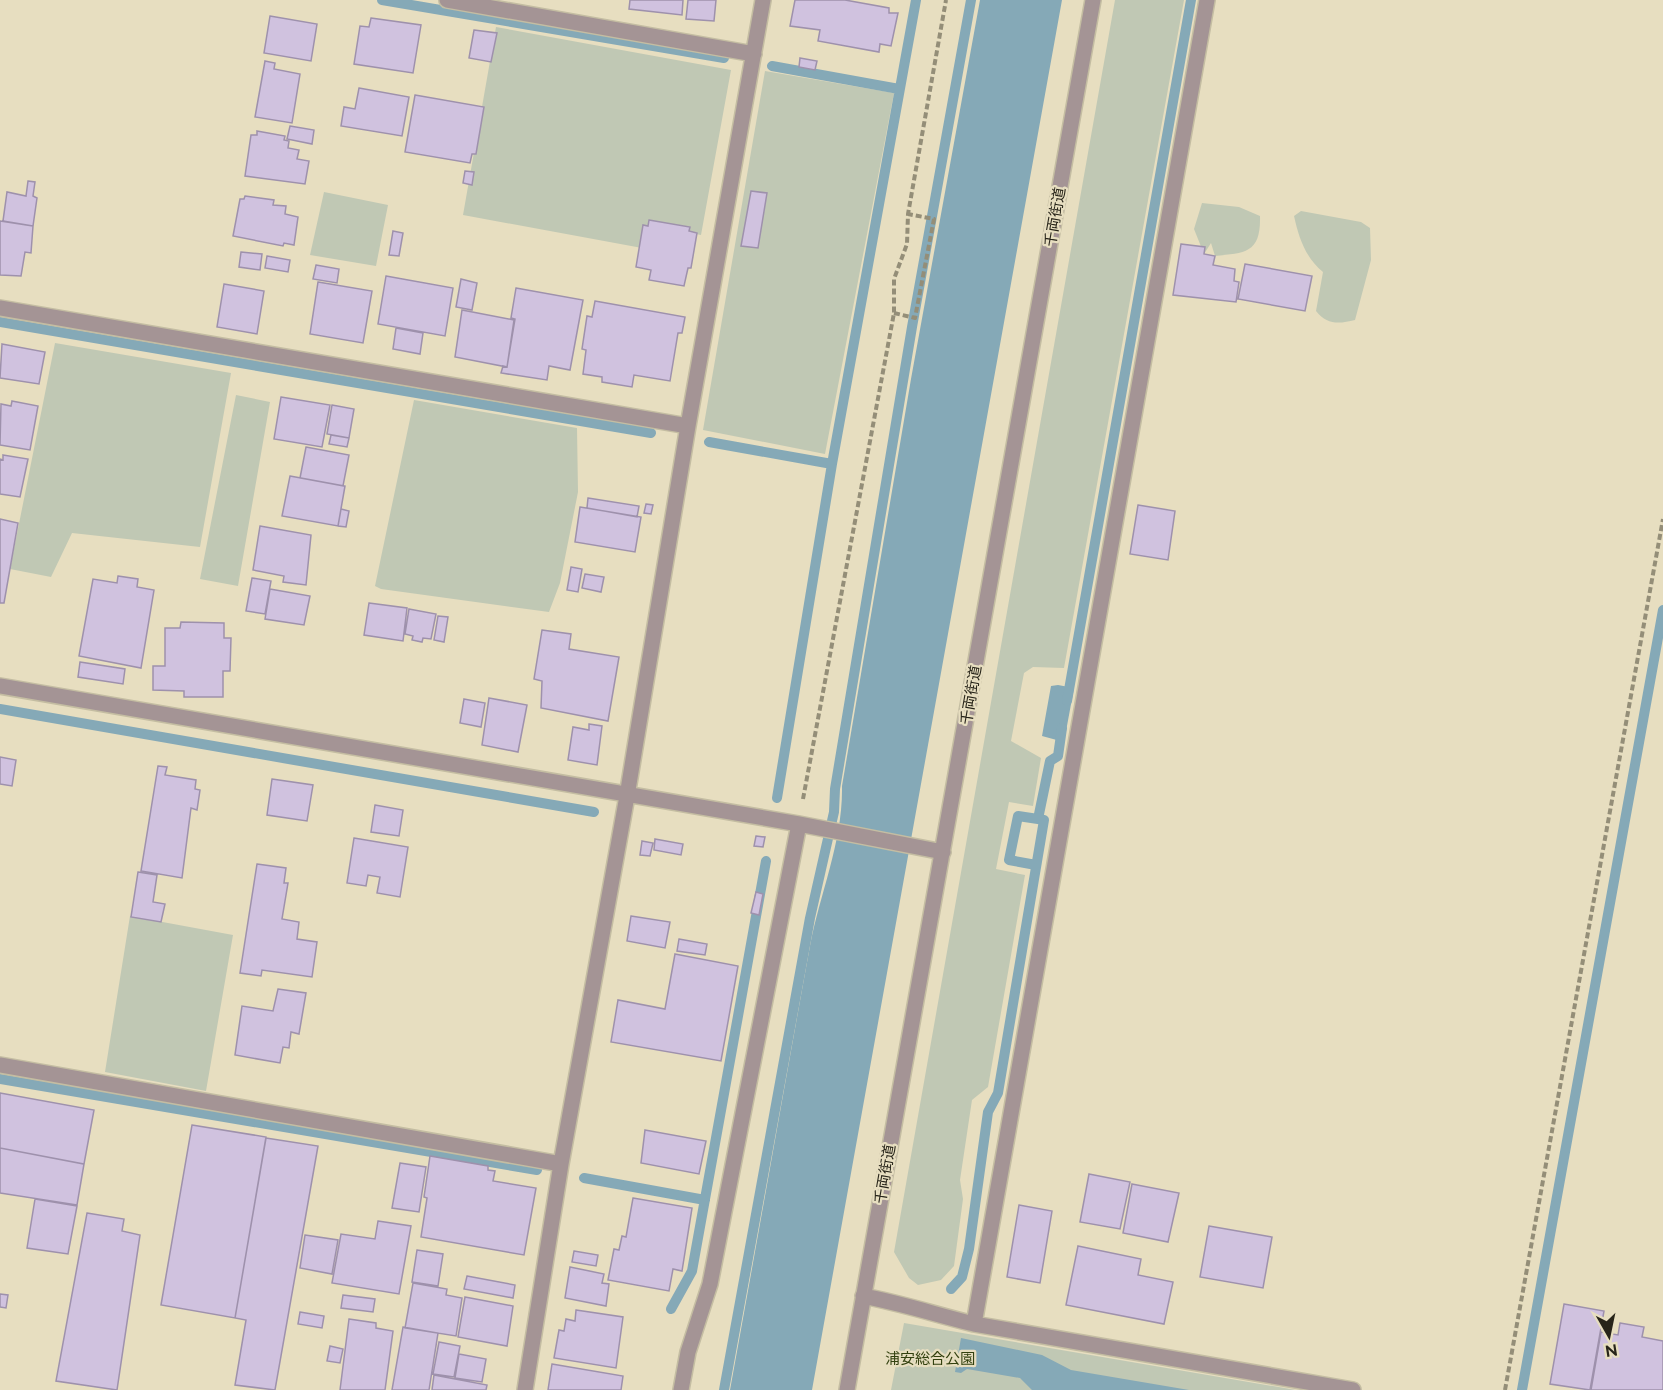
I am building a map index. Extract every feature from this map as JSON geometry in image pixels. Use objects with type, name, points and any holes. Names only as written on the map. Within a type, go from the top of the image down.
[{"type":"street","points":[[447,0],[754,54]]},
{"type":"street","points":[[525,1390],[561,1164],[627,796],[688,426],[763,0]]},
{"type":"street","name":"千両街道","points":[[847,1390],[1093,0]]},
{"type":"street","points":[[974,1324],[1208,0]]},
{"type":"street","points":[[0,308],[688,426]]},
{"type":"street","points":[[0,686],[627,796],[818,827],[943,852]]},
{"type":"street","points":[[681,1390],[688,1352],[710,1284],[799,824]]},
{"type":"street","points":[[0,1065],[561,1164]]},
{"type":"street","points":[[863,1296],[974,1324],[1353,1390]]},
{"type":"path","points":[[799,824],[894,313],[894,279],[907,243],[908,214],[946,0]]},
{"type":"path","points":[[894,313],[915,318],[934,219],[908,214]]},
{"type":"path","points":[[1504,1390],[1663,519]]},
{"type":"green space","points":[[1115,0],[1184,0],[1064,668],[1033,667],[1024,673],[1011,741],[1041,758],[1033,806],[1009,802],[996,869],[1025,875],[988,1087],[972,1100],[960,1180],[963,1199],[954,1266],[941,1280],[918,1285],[909,1278],[894,1252]]},
{"type":"green space","points":[[496,27],[731,70],[701,235],[648,225],[642,248],[463,215]]},
{"type":"green space","points":[[765,71],[894,93],[825,454],[703,430]]},
{"type":"green space","points":[[324,192],[388,205],[376,266],[310,255]]},
{"type":"green space","points":[[1202,203],[1239,207],[1260,216],[1258,237],[1250,249],[1235,254],[1215,256],[1211,243],[1204,254],[1194,229]]},
{"type":"green space","points":[[1301,211],[1361,222],[1370,228],[1371,260],[1355,320],[1329,321],[1316,311],[1323,272],[1312,261],[1301,240],[1294,216]]},
{"type":"green space","points":[[55,343],[231,373],[200,547],[72,533],[51,577],[10,569]]},
{"type":"green space","points":[[236,395],[270,402],[238,586],[200,579]]},
{"type":"green space","points":[[414,400],[577,428],[578,492],[560,583],[549,612],[381,589],[375,586]]},
{"type":"green space","points":[[130,916],[233,935],[206,1091],[105,1072]]},
{"type":"green space","name":"浦安総合公園","points":[[904,1323],[1296,1390],[891,1390]]},
{"type":"water","points":[[980,0],[1062,0],[812,1390],[730,1390],[810,946],[839,827],[842,786],[911,379]]},
{"type":"water","points":[[1051,686],[1074,688],[1064,742],[1042,736]]},
{"type":"water","points":[[961,1338],[1042,1355],[1071,1370],[1189,1390],[1032,1390],[1020,1378],[967,1369],[961,1373],[955,1372]]},
{"type":"building","points":[[630,0],[683,0],[682,15],[629,9]]},
{"type":"building","points":[[688,0],[716,0],[714,21],[686,19]]},
{"type":"building","points":[[795,0],[845,0],[889,8],[889,13],[898,13],[891,46],[880,44],[879,52],[818,41],[820,30],[790,26]]},
{"type":"building","points":[[270,16],[317,24],[311,61],[264,53]]},
{"type":"building","points":[[371,18],[421,25],[413,73],[354,64],[360,26],[369,27]]},
{"type":"building","points":[[474,30],[497,33],[491,62],[469,58]]},
{"type":"building","points":[[800,58],[817,61],[815,70],[799,67]]},
{"type":"building","points":[[265,61],[275,63],[274,69],[300,74],[292,123],[255,117]]},
{"type":"building","points":[[359,88],[409,97],[402,136],[341,126],[344,107],[355,109]]},
{"type":"building","points":[[415,95],[484,107],[476,154],[472,154],[470,163],[405,152]]},
{"type":"building","points":[[290,126],[314,130],[312,144],[287,139]]},
{"type":"building","points":[[257,131],[285,136],[284,140],[289,141],[288,148],[299,150],[297,159],[309,161],[305,184],[245,176],[251,135],[257,135]]},
{"type":"building","points":[[465,171],[474,172],[472,185],[463,183]]},
{"type":"building","points":[[28,181],[35,182],[33,196],[37,198],[33,226],[3,221],[7,192],[26,196]]},
{"type":"building","points":[[751,191],[767,193],[758,248],[741,246]]},
{"type":"building","points":[[245,196],[274,200],[273,205],[286,206],[285,214],[298,217],[294,245],[284,243],[283,246],[233,236],[240,199],[244,199]]},
{"type":"building","points":[[649,220],[690,227],[689,231],[697,233],[691,268],[688,268],[684,286],[649,280],[651,270],[636,267],[643,225],[648,226]]},
{"type":"building","points":[[0,221],[33,226],[31,253],[25,252],[21,276],[0,275]]},
{"type":"building","points":[[393,231],[403,233],[399,256],[389,255]]},
{"type":"building","points":[[1181,244],[1205,247],[1204,254],[1215,256],[1213,265],[1235,269],[1234,281],[1239,282],[1236,302],[1173,295]]},
{"type":"building","points":[[241,252],[262,254],[260,270],[239,267]]},
{"type":"building","points":[[267,256],[290,260],[288,272],[265,268]]},
{"type":"building","points":[[1245,264],[1312,276],[1305,311],[1238,299]]},
{"type":"building","points":[[316,265],[339,269],[337,283],[313,279]]},
{"type":"building","points":[[386,276],[453,288],[445,336],[378,324]]},
{"type":"building","points":[[461,279],[477,283],[472,310],[456,307]]},
{"type":"building","points":[[318,282],[372,291],[363,343],[310,334]]},
{"type":"building","points":[[224,284],[264,291],[257,334],[217,327]]},
{"type":"building","points":[[516,288],[583,300],[570,370],[549,366],[547,380],[501,373],[503,366],[507,367],[515,319],[511,318]]},
{"type":"building","points":[[595,301],[685,317],[682,333],[678,333],[670,381],[634,375],[632,387],[602,382],[602,377],[583,374],[586,350],[582,349],[587,316],[592,317]]},
{"type":"building","points":[[462,310],[514,320],[507,367],[455,357]]},
{"type":"building","points":[[396,328],[423,333],[420,354],[393,349]]},
{"type":"building","points":[[2,344],[45,352],[39,384],[0,378]]},
{"type":"building","points":[[281,397],[330,405],[322,447],[274,439]]},
{"type":"building","points":[[12,401],[38,406],[30,450],[0,445],[1,404],[11,406]]},
{"type":"building","points":[[332,405],[354,409],[349,438],[327,434]]},
{"type":"building","points":[[331,435],[349,438],[347,447],[329,444]]},
{"type":"building","points":[[306,447],[349,455],[343,486],[300,478]]},
{"type":"building","points":[[3,455],[28,459],[20,497],[0,494],[0,459],[3,460]]},
{"type":"building","points":[[290,476],[345,486],[338,526],[282,516]]},
{"type":"building","points":[[588,498],[639,506],[637,517],[587,508]]},
{"type":"building","points":[[646,504],[653,505],[651,514],[644,513]]},
{"type":"building","points":[[1138,505],[1175,511],[1168,560],[1130,554]]},
{"type":"building","points":[[580,507],[641,517],[635,552],[575,542]]},
{"type":"building","points":[[341,509],[349,511],[346,527],[338,526]]},
{"type":"building","points":[[0,519],[18,523],[4,603],[0,603]]},
{"type":"building","points":[[260,526],[311,535],[306,585],[283,582],[284,576],[253,570]]},
{"type":"building","points":[[571,567],[582,569],[578,592],[567,590]]},
{"type":"building","points":[[585,574],[604,577],[601,592],[582,588]]},
{"type":"building","points":[[118,576],[138,579],[137,587],[154,590],[141,668],[79,656],[93,579],[117,583]]},
{"type":"building","points":[[252,578],[271,581],[265,614],[246,611]]},
{"type":"building","points":[[270,589],[310,596],[304,625],[265,619]]},
{"type":"building","points":[[369,603],[407,608],[403,641],[364,635]]},
{"type":"building","points":[[409,609],[436,614],[431,639],[423,638],[422,642],[412,640],[413,636],[405,634]]},
{"type":"building","points":[[438,616],[448,617],[444,642],[434,640]]},
{"type":"building","points":[[181,622],[224,623],[224,638],[231,638],[230,671],[223,671],[223,697],[184,697],[184,691],[153,690],[153,666],[165,666],[165,628],[180,628]]},
{"type":"building","points":[[542,630],[571,634],[569,649],[619,657],[608,721],[541,708],[542,681],[534,679]]},
{"type":"building","points":[[80,662],[125,669],[123,684],[78,677]]},
{"type":"building","points":[[489,698],[527,705],[518,752],[482,745]]},
{"type":"building","points":[[464,699],[485,703],[481,727],[460,723]]},
{"type":"building","points":[[589,724],[602,726],[597,765],[568,760],[573,727],[589,730]]},
{"type":"building","points":[[0,757],[16,760],[12,786],[0,784]]},
{"type":"building","points":[[158,766],[167,767],[165,775],[196,780],[195,789],[200,790],[197,810],[191,808],[182,878],[141,871]]},
{"type":"building","points":[[272,779],[313,785],[307,821],[267,815]]},
{"type":"building","points":[[375,805],[403,810],[399,836],[371,832]]},
{"type":"building","points":[[756,836],[765,837],[763,847],[754,846]]},
{"type":"building","points":[[354,838],[408,847],[400,897],[377,893],[380,877],[368,875],[366,886],[347,883]]},
{"type":"building","points":[[655,839],[683,844],[681,855],[654,850]]},
{"type":"building","points":[[642,841],[653,843],[650,856],[640,855]]},
{"type":"building","points":[[257,864],[286,868],[284,883],[288,883],[282,919],[299,922],[297,939],[317,942],[312,977],[262,970],[261,976],[240,973]]},
{"type":"building","points":[[138,872],[157,875],[153,902],[165,904],[161,922],[131,917]]},
{"type":"building","points":[[756,892],[763,894],[759,915],[751,913]]},
{"type":"building","points":[[631,916],[670,922],[665,948],[627,941]]},
{"type":"building","points":[[679,939],[707,944],[705,955],[677,951]]},
{"type":"building","points":[[675,954],[738,966],[721,1061],[611,1042],[618,1000],[665,1009]]},
{"type":"building","points":[[278,989],[306,993],[299,1034],[291,1032],[289,1048],[283,1047],[280,1063],[235,1055],[242,1006],[273,1011]]},
{"type":"building","points":[[0,1093],[94,1110],[84,1164],[0,1148]]},
{"type":"building","points":[[192,1125],[266,1137],[235,1318],[161,1305]]},
{"type":"building","points":[[645,1130],[706,1141],[699,1174],[641,1163]]},
{"type":"building","points":[[266,1138],[318,1146],[275,1390],[235,1385],[246,1320],[235,1318]]},
{"type":"building","points":[[0,1148],[84,1164],[77,1205],[0,1193]]},
{"type":"building","points":[[430,1156],[488,1166],[488,1170],[495,1171],[493,1181],[536,1188],[524,1255],[421,1237]]},
{"type":"building","points":[[400,1163],[426,1167],[419,1212],[392,1208]]},
{"type":"building","points":[[1089,1174],[1130,1182],[1120,1229],[1080,1222]]},
{"type":"building","points":[[1132,1184],[1179,1193],[1168,1242],[1123,1233]]},
{"type":"building","points":[[633,1198],[692,1208],[682,1271],[673,1269],[669,1291],[608,1280],[614,1249],[619,1250],[622,1236],[626,1237]]},
{"type":"building","points":[[35,1199],[77,1206],[68,1254],[27,1248]]},
{"type":"building","points":[[1019,1205],[1052,1211],[1040,1283],[1007,1277]]},
{"type":"building","points":[[87,1213],[124,1219],[122,1231],[140,1235],[117,1390],[56,1381]]},
{"type":"building","points":[[378,1221],[411,1226],[399,1294],[332,1283],[341,1234],[375,1239]]},
{"type":"building","points":[[1209,1226],[1272,1237],[1263,1288],[1200,1277]]},
{"type":"building","points":[[305,1235],[338,1240],[332,1274],[300,1268]]},
{"type":"building","points":[[1078,1246],[1141,1259],[1138,1275],[1173,1282],[1164,1324],[1066,1305]]},
{"type":"building","points":[[417,1250],[443,1254],[438,1286],[412,1282]]},
{"type":"building","points":[[574,1251],[598,1255],[596,1266],[572,1262]]},
{"type":"building","points":[[570,1267],[604,1274],[602,1283],[609,1284],[606,1306],[565,1298]]},
{"type":"building","points":[[467,1276],[515,1285],[513,1298],[464,1289]]},
{"type":"building","points":[[413,1283],[447,1289],[446,1295],[462,1298],[456,1336],[405,1328]]},
{"type":"building","points":[[0,1294],[8,1295],[6,1308],[0,1307]]},
{"type":"building","points":[[343,1295],[375,1299],[373,1312],[341,1308]]},
{"type":"building","points":[[465,1297],[513,1306],[507,1346],[458,1337]]},
{"type":"building","points":[[1564,1304],[1604,1311],[1590,1390],[1550,1384]]},
{"type":"building","points":[[576,1310],[623,1317],[616,1368],[554,1358],[559,1330],[564,1331],[566,1319],[575,1321]]},
{"type":"building","points":[[300,1312],[324,1316],[322,1328],[298,1324]]},
{"type":"building","points":[[349,1319],[376,1323],[376,1328],[393,1331],[385,1390],[340,1390]]},
{"type":"building","points":[[1620,1323],[1644,1327],[1642,1337],[1663,1341],[1663,1390],[1591,1390],[1601,1332],[1618,1335]]},
{"type":"building","points":[[403,1327],[438,1333],[429,1390],[392,1390]]},
{"type":"building","points":[[439,1342],[460,1346],[454,1377],[433,1374]]},
{"type":"building","points":[[330,1346],[343,1349],[340,1363],[327,1361]]},
{"type":"building","points":[[459,1354],[486,1359],[482,1382],[455,1378]]},
{"type":"building","points":[[552,1364],[623,1376],[621,1390],[548,1390]]},
{"type":"building","points":[[434,1375],[487,1385],[486,1390],[432,1390]]},
{"type":"waterway","points":[[382,0],[724,58]]},
{"type":"waterway","points":[[777,798],[832,464],[916,0]]},
{"type":"waterway","points":[[724,1390],[810,918],[834,812],[835,789],[912,327],[971,0]]},
{"type":"waterway","points":[[1067,701],[1191,0]]},
{"type":"waterway","points":[[772,66],[899,89]]},
{"type":"waterway","points":[[0,322],[651,433]]},
{"type":"waterway","points":[[709,442],[832,464]]},
{"type":"waterway","points":[[1522,1390],[1663,610]]},
{"type":"waterway","points":[[0,709],[594,812]]},
{"type":"waterway","points":[[951,1289],[962,1277],[969,1249],[988,1112],[998,1093],[1044,820],[1038,819],[1050,761],[1058,756],[1062,728]]},
{"type":"waterway","points":[[1036,865],[1009,860],[1018,816],[1038,819]]},
{"type":"waterway","points":[[671,1309],[692,1271],[766,861]]},
{"type":"waterway","points":[[0,1079],[537,1170]]},
{"type":"waterway","points":[[584,1178],[705,1200]]}]
